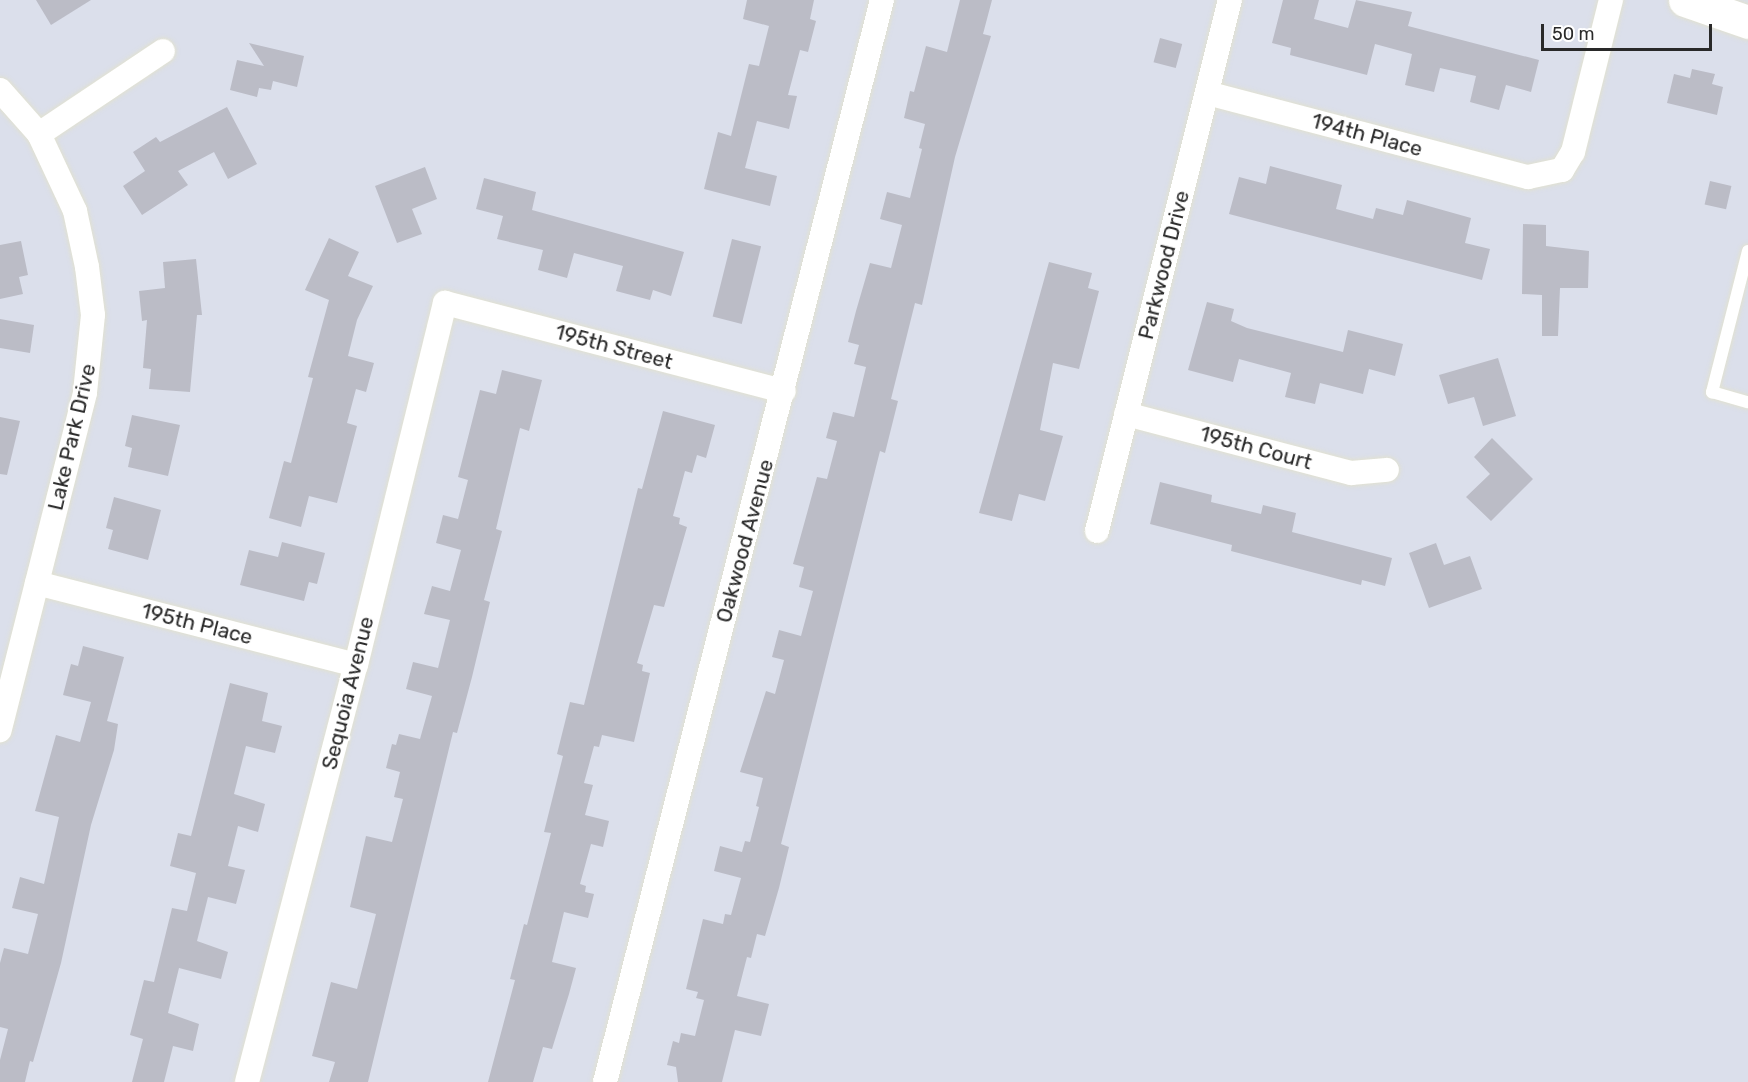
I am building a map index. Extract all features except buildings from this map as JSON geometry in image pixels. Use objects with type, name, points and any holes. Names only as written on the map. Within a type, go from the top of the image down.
[{"type":"main road","points":[[1685,0],[1748,22]]},
{"type":"street","name":"Oakwood Avenue","points":[[605,1082],[784,391],[882,0]]},
{"type":"street","name":"Parkwood Drive","points":[[1097,531],[1230,0]]},
{"type":"street","name":"194th Place","points":[[1207,93],[1528,177],[1562,170],[1573,152],[1611,0]]},
{"type":"street","points":[[39,134],[163,51]]},
{"type":"street","name":"Lake Park Drive","points":[[0,90],[39,134],[75,211],[87,267],[93,315],[85,393],[0,730]]},
{"type":"street","name":"195th Street","points":[[445,303],[784,391]]},
{"type":"street","name":"Sequoia Avenue","points":[[247,1082],[356,665],[445,303]]},
{"type":"street","name":"195th Court","points":[[1126,414],[1351,473],[1387,470]]},
{"type":"street","name":"195th Place","points":[[37,583],[356,665]]},
{"type":"lane","points":[[1748,251],[1712,392],[1748,402]]}]
